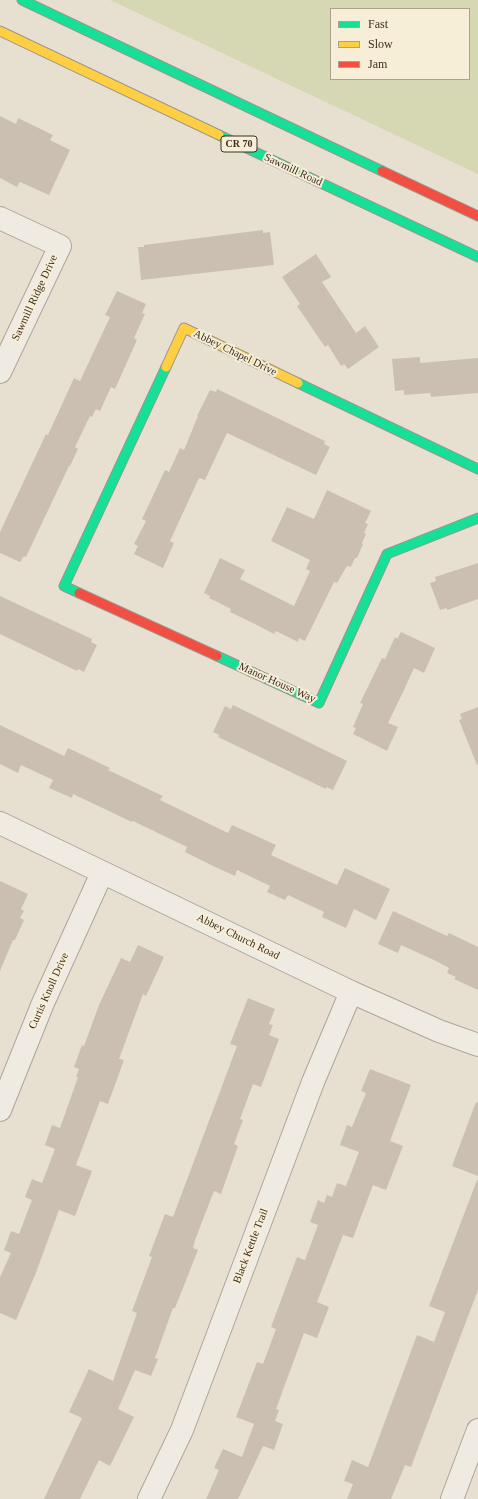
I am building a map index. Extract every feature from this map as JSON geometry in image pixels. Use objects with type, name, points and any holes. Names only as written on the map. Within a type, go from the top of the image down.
[{"type":"street","points":[[22,0],[478,216]]},
{"type":"street","name":"Sawmill Road","points":[[0,31],[478,257]]},
{"type":"street","name":"Sawmill Ridge Drive","points":[[0,218],[60,246],[0,372]]},
{"type":"street","name":"Abbey Chapel Drive","points":[[64,586],[184,328],[478,469]]},
{"type":"street","name":"Manor House Way","points":[[64,586],[319,703],[387,554],[478,518]]},
{"type":"street","name":"Abbey Church Road","points":[[0,823],[351,992],[439,1031],[478,1045]]},
{"type":"street","name":"Curtis Knoll Drive","points":[[0,1110],[43,1003],[102,873]]},
{"type":"street","name":"Black Kettle Trail","points":[[149,1499],[182,1430],[313,1082],[351,992]]},
{"type":"street","points":[[452,1499],[478,1430]]},
{"type":"green space","points":[[110,0],[478,0],[478,174]]},
{"type":"building","points":[[0,116],[16,124],[18,118],[53,135],[50,140],[70,150],[49,195],[20,182],[17,187],[0,178]]},
{"type":"building","points":[[263,230],[263,233],[270,232],[274,265],[141,280],[138,247]]},
{"type":"building","points":[[316,254],[331,277],[322,282],[356,333],[365,326],[379,347],[348,369],[344,364],[341,366],[328,345],[325,347],[297,306],[300,304],[282,277]]},
{"type":"building","points":[[117,291],[146,304],[142,313],[145,314],[134,338],[137,340],[115,389],[111,387],[100,411],[96,409],[92,417],[90,416],[75,447],[78,449],[70,466],[26,557],[24,556],[20,562],[0,553],[0,532],[46,434],[48,435],[74,378],[80,381],[110,317],[105,315]]},
{"type":"building","points":[[420,357],[420,363],[478,358],[478,393],[431,397],[430,393],[404,395],[404,390],[395,391],[392,359]]},
{"type":"building","points":[[217,389],[325,441],[324,444],[330,447],[316,475],[227,433],[205,480],[199,478],[170,541],[174,543],[163,568],[134,554],[138,546],[134,544],[146,521],[142,519],[165,470],[169,472],[180,448],[184,450],[197,416],[210,390],[216,392]]},
{"type":"building","points":[[327,490],[371,511],[365,523],[368,524],[364,533],[366,534],[357,558],[355,558],[351,567],[347,566],[337,583],[334,582],[305,641],[299,638],[298,642],[276,631],[274,634],[230,612],[231,609],[209,598],[210,596],[204,593],[220,558],[245,570],[240,579],[294,606],[310,571],[306,569],[310,560],[271,541],[287,507],[314,519]]},
{"type":"building","points":[[478,563],[478,599],[447,610],[447,608],[440,610],[430,583],[436,581],[435,577]]},
{"type":"building","points":[[0,596],[92,639],[91,642],[97,645],[84,672],[78,669],[77,671],[0,634]]},
{"type":"building","points":[[401,632],[435,648],[424,673],[414,668],[388,723],[398,727],[387,751],[353,734],[356,728],[353,727],[363,704],[360,703],[382,658],[385,659],[395,637],[397,639]]},
{"type":"building","points":[[233,705],[347,761],[333,790],[326,787],[326,789],[218,737],[219,735],[213,732],[225,706],[231,709]]},
{"type":"building","points":[[478,707],[477,765],[459,720],[462,719],[460,714]]},
{"type":"building","points":[[0,725],[64,756],[68,748],[110,768],[108,770],[163,796],[160,800],[228,833],[232,825],[276,845],[271,855],[337,885],[345,868],[390,889],[376,920],[354,909],[346,928],[322,917],[324,912],[288,895],[285,900],[267,892],[270,886],[237,870],[235,876],[185,852],[187,847],[133,821],[132,822],[73,794],[72,798],[49,788],[53,780],[21,765],[18,773],[0,764]]},
{"type":"building","points":[[0,881],[28,894],[21,909],[24,911],[20,918],[24,920],[15,940],[13,940],[0,971]]},
{"type":"building","points":[[393,911],[447,936],[449,933],[478,947],[478,990],[454,979],[456,977],[447,973],[449,968],[436,961],[401,945],[398,953],[378,944]]},
{"type":"building","points":[[138,945],[164,957],[146,996],[143,994],[119,1059],[124,1060],[108,1104],[100,1101],[76,1165],[92,1171],[75,1216],[59,1210],[35,1275],[16,1320],[0,1313],[0,1277],[11,1253],[4,1250],[11,1231],[19,1234],[32,1200],[25,1197],[32,1179],[42,1183],[55,1149],[45,1145],[52,1125],[60,1128],[78,1077],[76,1077],[79,1069],[74,1067],[82,1045],[84,1046],[99,1005],[121,958],[130,962]]},
{"type":"building","points":[[248,998],[275,1009],[269,1024],[273,1025],[269,1035],[279,1039],[261,1087],[253,1084],[240,1119],[243,1120],[234,1144],[238,1146],[221,1194],[214,1191],[195,1240],[193,1248],[198,1250],[175,1308],[173,1308],[155,1358],[158,1359],[151,1376],[135,1370],[118,1409],[134,1417],[110,1466],[99,1460],[80,1499],[44,1499],[82,1418],[69,1412],[89,1369],[113,1381],[137,1313],[132,1311],[152,1257],[149,1256],[165,1214],[173,1217],[237,1046],[230,1044]]},
{"type":"building","points":[[370,1069],[411,1085],[390,1141],[403,1146],[386,1190],[373,1185],[353,1238],[343,1235],[317,1302],[329,1307],[317,1338],[304,1333],[276,1409],[279,1410],[275,1421],[283,1424],[274,1450],[263,1446],[238,1499],[206,1499],[219,1470],[214,1468],[223,1449],[242,1457],[254,1424],[236,1417],[257,1362],[263,1364],[276,1329],[271,1327],[297,1257],[305,1260],[318,1225],[310,1222],[318,1200],[324,1203],[327,1195],[332,1197],[337,1183],[346,1186],[359,1152],[340,1145],[347,1125],[352,1127],[366,1093],[361,1091]]},
{"type":"building","points":[[476,1102],[478,1103],[478,1176],[452,1166]]},
{"type":"building","points":[[477,1180],[478,1290],[411,1467],[405,1465],[391,1499],[347,1499],[353,1484],[344,1481],[352,1460],[368,1467],[417,1335],[434,1342],[445,1312],[429,1306]]},
{"type":"traffic: fast","points":[[22,0],[382,171]]},
{"type":"traffic: fast","points":[[219,135],[478,257]]},
{"type":"traffic: fast","points":[[79,593],[64,586],[166,367]]},
{"type":"traffic: fast","points":[[298,383],[478,469]]},
{"type":"traffic: fast","points":[[217,656],[319,703],[387,554],[478,518]]},
{"type":"traffic: slow","points":[[0,31],[219,135]]},
{"type":"traffic: slow","points":[[166,367],[184,328],[298,383]]},
{"type":"traffic: jam","points":[[382,171],[478,216]]},
{"type":"traffic: jam","points":[[79,593],[217,656]]}]
